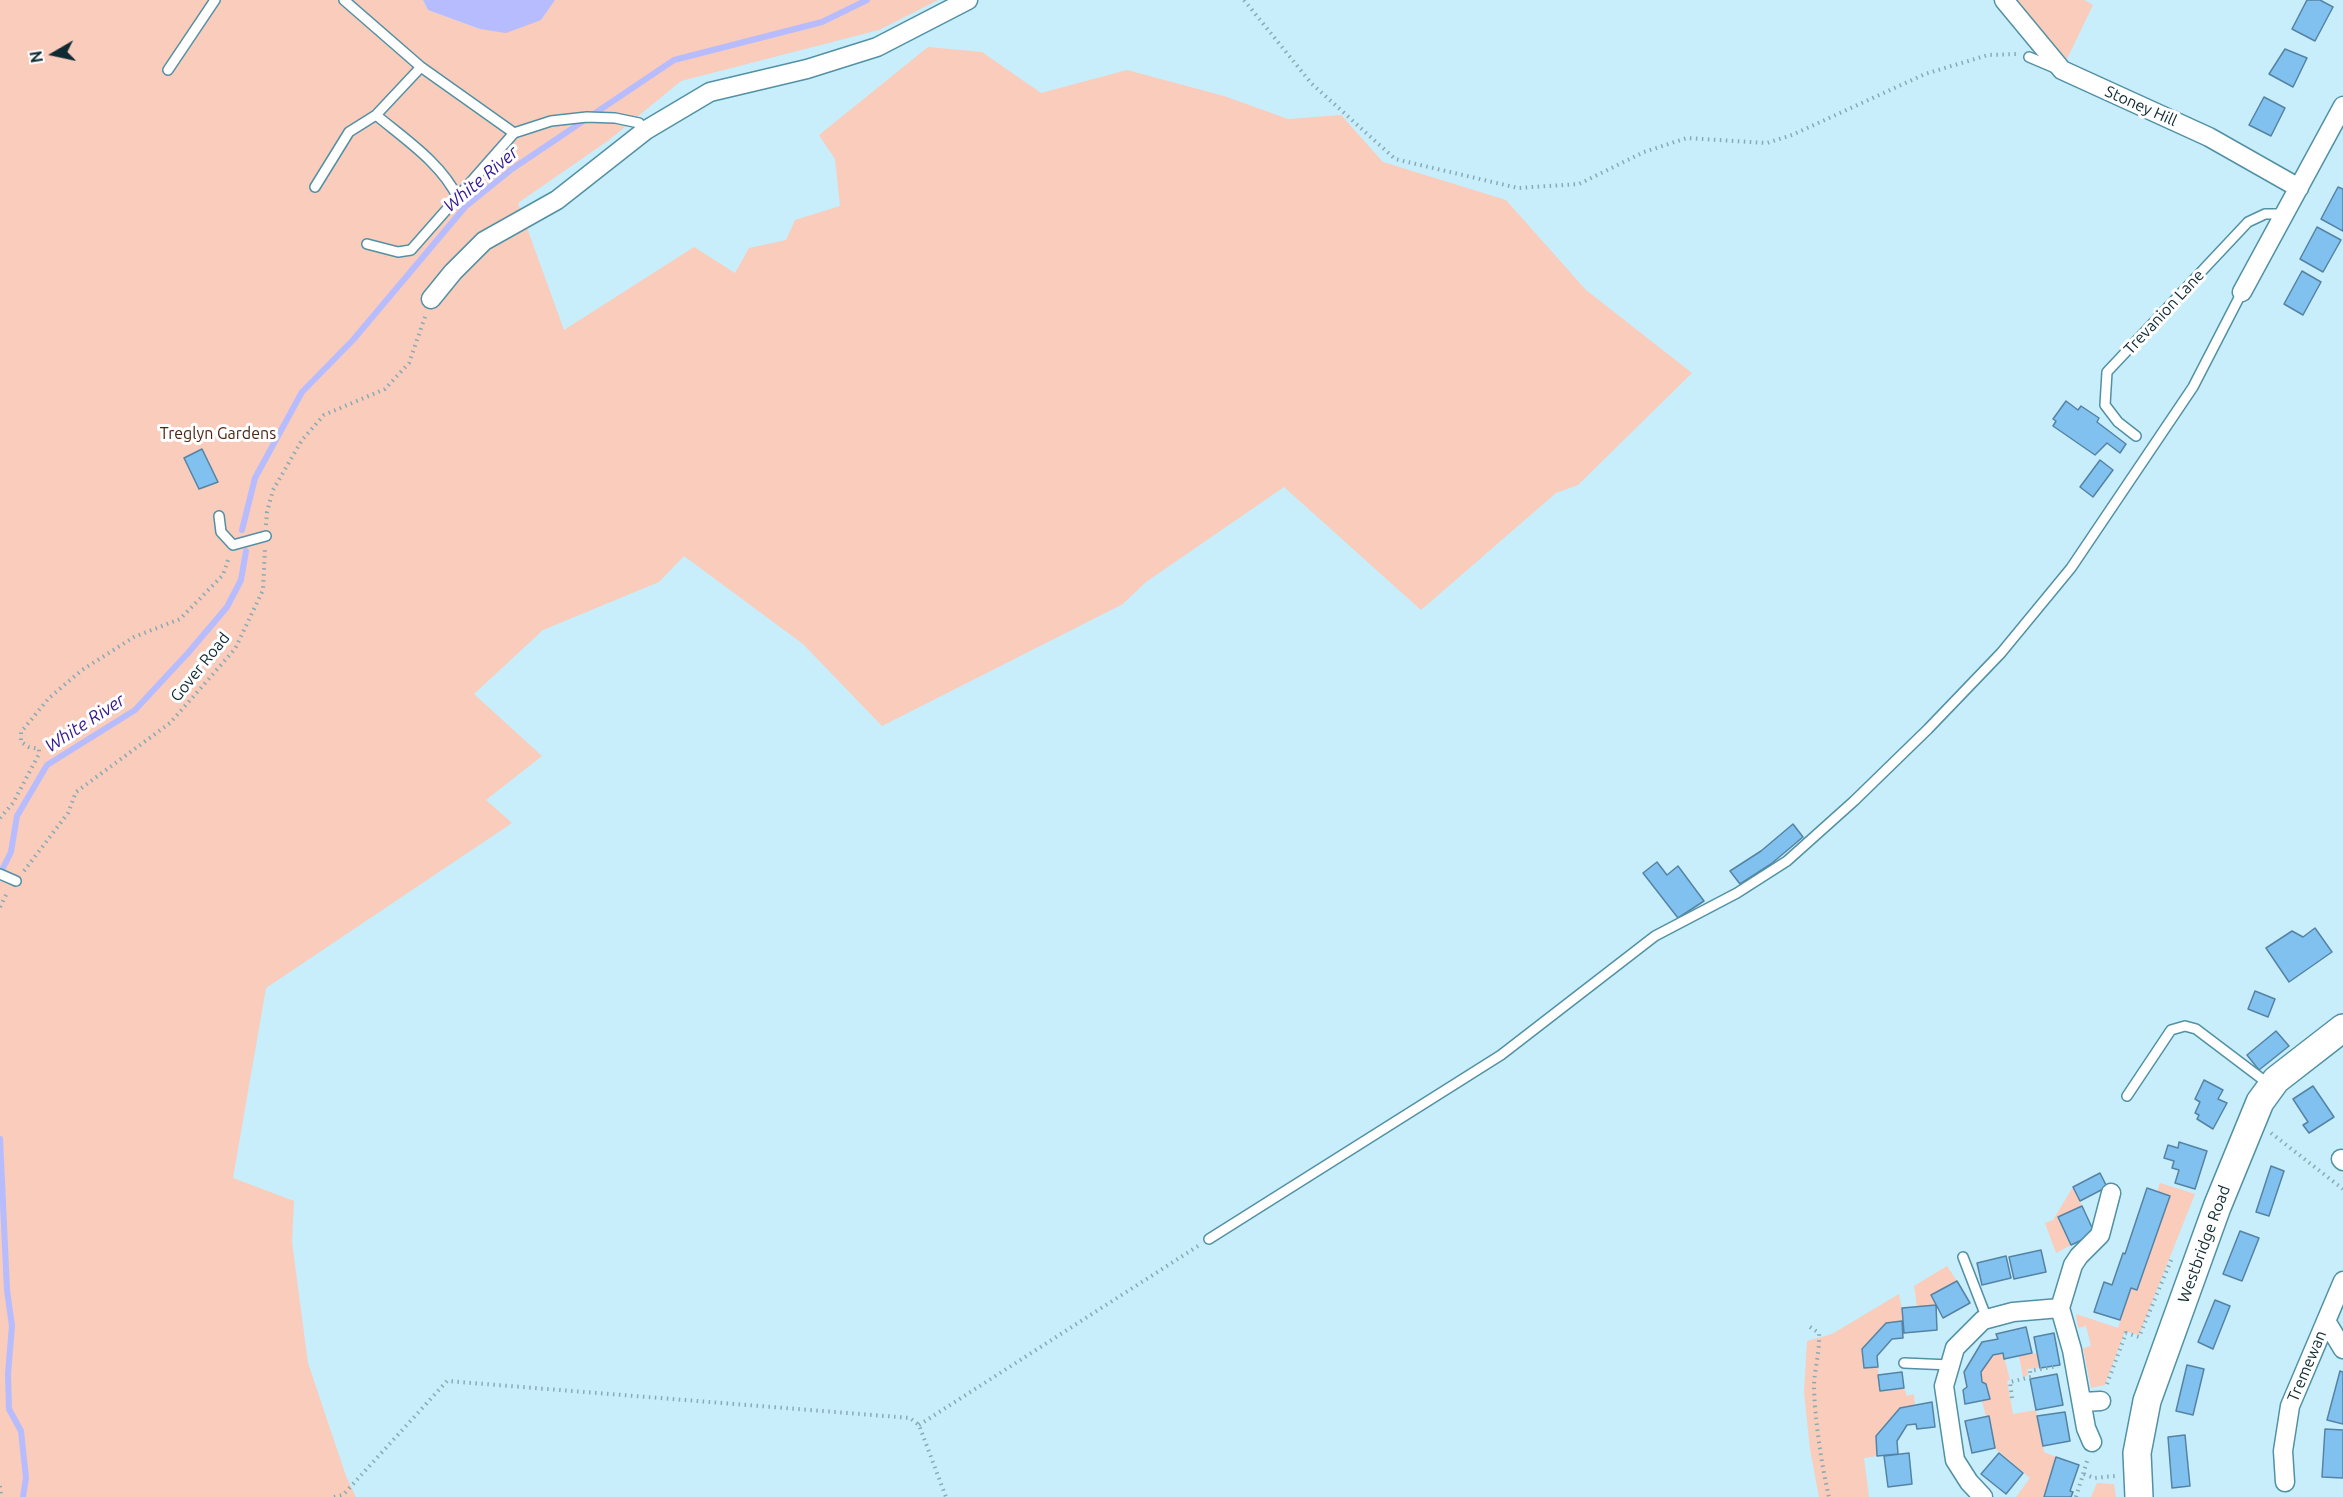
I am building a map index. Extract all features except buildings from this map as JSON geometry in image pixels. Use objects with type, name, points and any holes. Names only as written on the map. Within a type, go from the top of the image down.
[{"type":"main road","name":"Westbridge Road","points":[[2139,1497],[2137,1453],[2147,1401],[2217,1207],[2260,1102],[2276,1080],[2343,1029]]},
{"type":"street","points":[[431,299],[484,241],[557,200],[646,130],[710,92],[807,69],[877,46],[968,0]]},
{"type":"street","name":"Stoney Hill","points":[[2004,0],[2062,70],[2209,137],[2299,188]]},
{"type":"street","points":[[2242,292],[2343,106]]},
{"type":"street","points":[[2092,1442],[2086,1428],[2060,1308],[2073,1265],[2100,1235],[2111,1193]]},
{"type":"street","name":"Tremewan","points":[[2285,1482],[2283,1451],[2290,1406],[2343,1281]]},
{"type":"street","points":[[1983,1497],[1969,1482],[1955,1460],[1944,1386],[1955,1348],[1983,1320],[2013,1312],[2060,1308]]},
{"type":"street","name":"Tremewan","points":[[2326,1321],[2343,1349]]},
{"type":"street","points":[[2082,1402],[2101,1401]]},
{"type":"lane","points":[[168,70],[215,0]]},
{"type":"lane","points":[[344,0],[421,67],[513,133]]},
{"type":"lane","points":[[2030,57],[2062,70]]},
{"type":"lane","points":[[315,187],[349,132],[376,115],[421,67]]},
{"type":"lane","points":[[376,115],[436,166],[452,184],[458,198]]},
{"type":"lane","points":[[367,244],[398,252],[411,250],[513,133],[551,121],[587,117],[615,118],[639,123],[646,130]]},
{"type":"lane","name":"Trevanion Lane","points":[[2136,436],[2118,422],[2105,405],[2107,372],[2248,222],[2265,214],[2284,214]]},
{"type":"lane","points":[[1209,1239],[1501,1055],[1655,936],[1737,892],[1786,861],[1854,801],[2001,653],[2071,568],[2193,387],[2242,292]]},
{"type":"lane","points":[[219,516],[221,532],[235,544],[266,536]]},
{"type":"lane","points":[[2127,1096],[2171,1030],[2185,1026],[2196,1029],[2272,1086]]},
{"type":"lane","points":[[1963,1257],[1987,1319]]},
{"type":"lane","points":[[1904,1363],[1950,1365]]},
{"type":"path","points":[[1244,0],[1311,82],[1395,159],[1518,188],[1579,184],[1644,152],[1687,138],[1767,143],[1792,135],[1925,74],[1988,55],[2015,53],[2030,57]]},
{"type":"path","name":"Gover Road","points":[[0,907],[8,877],[68,813],[76,792],[170,723],[235,649],[263,590],[267,512],[273,490],[302,440],[324,415],[385,388],[409,363],[431,299]]},
{"type":"path","points":[[0,818],[13,803],[39,754],[39,749],[21,742],[21,732],[27,722],[49,698],[82,670],[134,637],[180,619],[224,576],[235,544]]},
{"type":"path","points":[[2268,1131],[2343,1189]]},
{"type":"path","points":[[920,1425],[1209,1239]]},
{"type":"path","points":[[2101,1401],[2126,1333],[2139,1337],[2175,1252]]},
{"type":"path","points":[[1810,1327],[1819,1333],[1820,1349],[1814,1384],[1829,1497]]},
{"type":"path","points":[[2012,1398],[2010,1382],[2031,1377],[2030,1371],[2061,1365]]},
{"type":"path","points":[[334,1497],[343,1495],[447,1380],[910,1418],[920,1425],[946,1497]]},
{"type":"path","points":[[2084,1474],[2094,1478],[2115,1476]]},
{"type":"path","points":[[0,1486],[1,1497]]},
{"type":"green space","name":"Treglyn Gardens","points":[[0,0],[423,0],[428,10],[480,29],[541,20],[555,0],[938,0],[879,30],[681,81],[609,140],[518,203],[564,330],[694,247],[735,273],[749,248],[786,240],[795,220],[840,206],[835,159],[819,135],[928,47],[982,52],[1041,93],[1127,70],[1224,96],[1288,119],[1341,115],[1383,162],[1506,200],[1586,290],[1692,373],[1578,485],[1556,493],[1421,610],[1284,487],[1146,582],[1123,604],[882,726],[803,644],[684,556],[659,582],[543,630],[474,694],[542,756],[486,800],[512,823],[266,988],[233,1178],[294,1201],[292,1242],[308,1363],[346,1476],[356,1497],[0,1497]]},
{"type":"green space","points":[[2012,0],[2084,0],[2093,5],[2067,59]]},
{"type":"green space","points":[[2160,1183],[2195,1194],[2139,1335],[2125,1331],[2105,1385],[2091,1388],[2083,1348],[2091,1346],[2086,1326],[2078,1328],[2076,1314],[2118,1328],[2131,1288],[2138,1289],[2170,1196],[2157,1192]]},
{"type":"green space","points":[[2073,1187],[2082,1206],[2058,1217],[2071,1245],[2056,1253],[2045,1223],[2053,1220]]},
{"type":"green space","points":[[1947,1266],[1957,1281],[1931,1295],[1936,1305],[1917,1307],[1914,1286]]},
{"type":"green space","points":[[1899,1294],[1904,1322],[1886,1323],[1862,1349],[1864,1368],[1878,1367],[1880,1391],[1904,1388],[1907,1396],[1914,1394],[1915,1407],[1900,1408],[1876,1436],[1877,1456],[1864,1458],[1869,1497],[1819,1497],[1810,1449],[1804,1392],[1807,1341],[1832,1334]]},
{"type":"green space","points":[[2003,1353],[2010,1380],[2007,1381],[2013,1414],[2036,1410],[2044,1452],[2056,1457],[2044,1497],[2016,1497],[2030,1478],[1995,1448],[1989,1416],[1986,1416],[1982,1401],[1990,1398],[1987,1384],[1982,1382],[1981,1372],[1993,1355]]},
{"type":"green space","points":[[2037,1354],[2040,1368],[2027,1369],[2028,1375],[2023,1377],[2019,1356]]},
{"type":"green space","points":[[2097,1483],[2114,1484],[2116,1497],[2091,1497]]},
{"type":"water","points":[[423,0],[555,0],[541,20],[506,33],[480,29],[428,10]]},
{"type":"waterway","name":"White River","points":[[242,530],[255,478],[302,392],[353,340],[465,207],[512,169],[674,60],[822,22],[867,0]]},
{"type":"waterway","name":"White River","points":[[0,874],[11,852],[17,816],[47,765],[135,710],[227,607],[241,580],[246,551]]},
{"type":"waterway","name":"White River","points":[[0,1139],[7,1290],[12,1326],[8,1374],[9,1409],[21,1431],[26,1478],[23,1497]]}]
